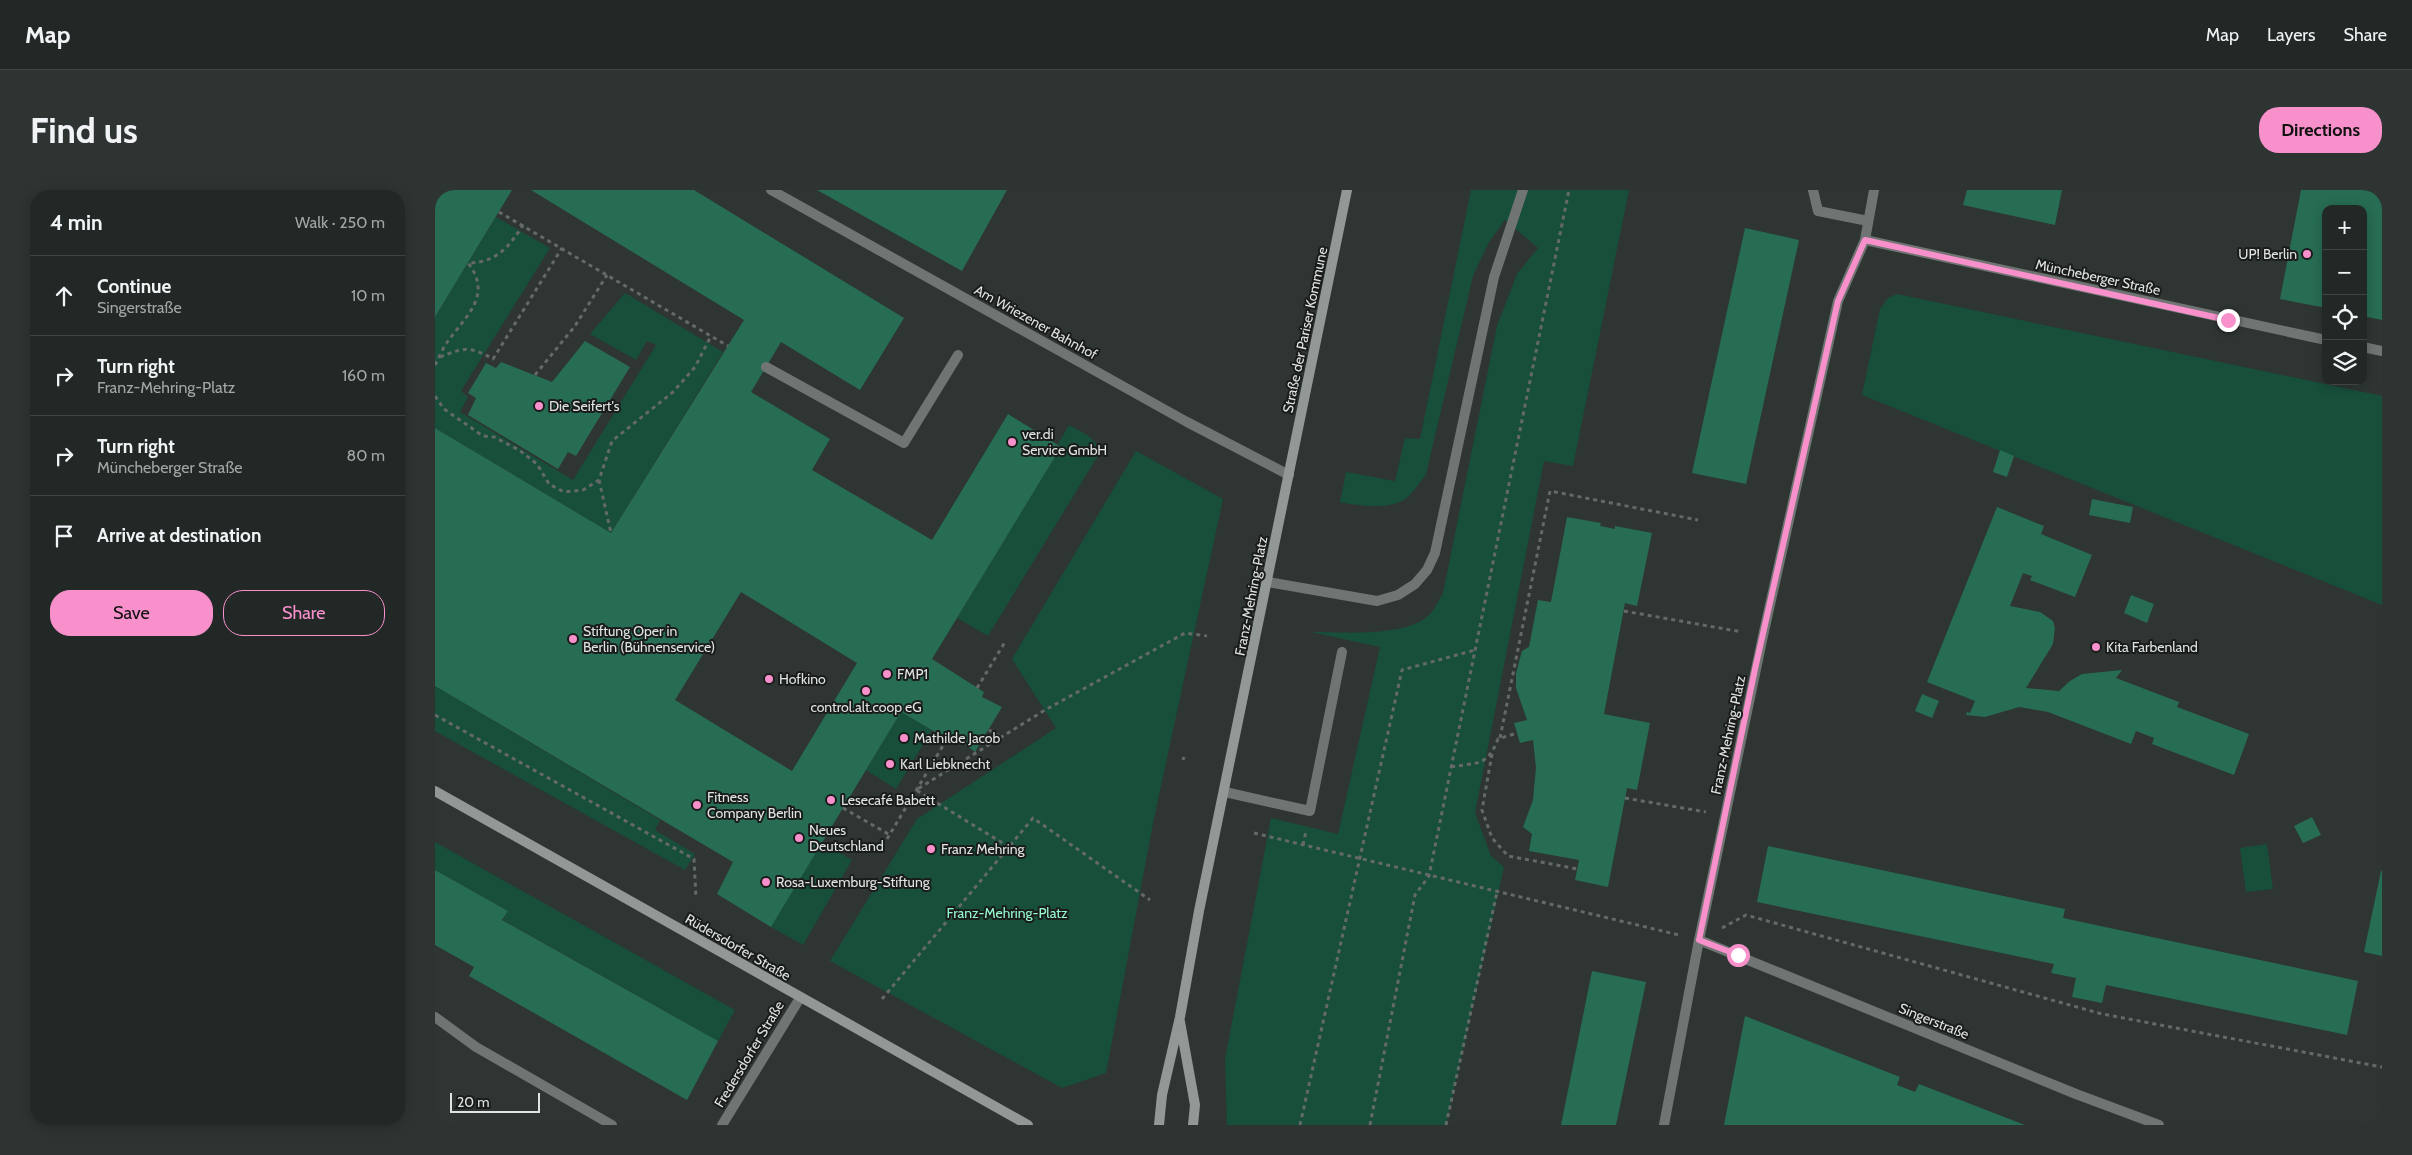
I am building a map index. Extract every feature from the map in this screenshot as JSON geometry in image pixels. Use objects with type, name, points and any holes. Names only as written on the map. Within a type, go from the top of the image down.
[{"type":"street","name":"Am Wriezener Bahnhof","points":[[771,190],[1179,418],[1289,475]]},
{"type":"street","name":"Straße der Pariser Kommune","points":[[1289,475],[1347,190]]},
{"type":"street","points":[[1268,582],[1377,601],[1397,595],[1415,584],[1427,570],[1435,553],[1494,277],[1523,190]]},
{"type":"street","points":[[1813,190],[1818,211],[1868,221]]},
{"type":"street","points":[[1865,240],[1874,190]]},
{"type":"street","name":"Franz-Mehring-Platz","points":[[1665,1125],[1699,940],[1725,815],[1838,301],[1865,240]]},
{"type":"street","name":"Müncheberger Straße","points":[[1865,240],[2322,339]]},
{"type":"street","points":[[2367,348],[2382,351]]},
{"type":"street","points":[[766,367],[904,443],[958,355]]},
{"type":"street","name":"Franz-Mehring-Platz","points":[[1159,1125],[1162,1095],[1289,475]]},
{"type":"street","points":[[1225,792],[1310,811],[1342,652]]},
{"type":"street","name":"Rüdersdorfer Straße","points":[[435,791],[1028,1125]]},
{"type":"street","name":"Singerstraße","points":[[1699,940],[2076,1094],[2159,1125]]},
{"type":"street","name":"Fredersdorfer Straße","points":[[722,1125],[800,998]]},
{"type":"street","points":[[435,1017],[475,1046],[612,1125]]},
{"type":"street","name":"Franz-Mehring-Platz","points":[[1179,1017],[1195,1104],[1193,1125]]},
{"type":"path","points":[[1370,1125],[1415,895],[1429,876],[1569,190]]},
{"type":"path","points":[[499,212],[728,346]]},
{"type":"path","points":[[435,365],[448,341],[470,315],[477,300],[477,284],[474,270],[468,263],[480,263],[497,256],[509,247],[523,225]]},
{"type":"path","points":[[439,357],[458,350],[475,349],[493,359],[562,248]]},
{"type":"path","points":[[535,375],[575,326],[607,275]]},
{"type":"path","points":[[611,533],[599,480],[612,441],[673,392],[695,367],[711,336]]},
{"type":"path","points":[[435,396],[444,409],[483,436],[494,437],[519,450],[537,464],[549,484],[564,492],[583,490],[599,480]]},
{"type":"path","points":[[1577,869],[1508,856],[1492,838],[1482,810],[1492,754],[1500,738],[1550,491],[1698,520]]},
{"type":"path","points":[[1624,611],[1763,636]]},
{"type":"path","points":[[916,790],[1045,710],[1185,633],[1207,636]]},
{"type":"path","points":[[977,688],[1005,642]]},
{"type":"path","points":[[1300,1125],[1358,858],[1402,670],[1475,650]]},
{"type":"path","points":[[435,715],[694,859],[695,898]]},
{"type":"path","points":[[989,730],[1001,737]]},
{"type":"path","points":[[1500,738],[1517,733]]},
{"type":"path","points":[[887,839],[947,739]]},
{"type":"path","points":[[1451,767],[1484,761],[1492,754]]},
{"type":"path","points":[[916,790],[1009,847]]},
{"type":"path","points":[[1625,798],[1725,815]]},
{"type":"path","points":[[843,808],[890,835]]},
{"type":"path","points":[[882,999],[1033,818],[1150,900]]},
{"type":"path","points":[[1254,833],[1699,940],[1746,916],[2102,1014],[2382,1067]]},
{"type":"path","points":[[1445,1125],[1497,892]]},
{"type":"green space","points":[[1471,190],[1629,190],[1573,466],[1544,461],[1475,813],[1491,856],[1504,867],[1446,1125],[1227,1125],[1225,1059],[1271,818],[1338,834],[1380,647],[1311,632],[1357,633],[1407,627],[1421,621],[1431,613],[1443,593],[1497,326],[1517,274],[1538,248],[1505,220],[1489,242],[1473,276],[1426,474],[1416,488],[1403,501],[1386,506],[1366,506],[1340,502],[1346,472],[1395,481],[1405,438],[1420,439]]},
{"type":"green space","points":[[496,217],[550,248],[461,391],[468,397],[460,412],[573,480],[656,345],[647,341],[636,360],[590,334],[625,293],[723,352],[611,533],[435,428],[435,317]]},
{"type":"green space","points":[[1897,294],[2322,383],[2322,385],[2382,396],[2382,605],[1862,395],[1880,309],[1888,298]]},
{"type":"green space","points":[[1069,425],[1092,439],[1096,443],[1099,454],[988,636],[957,618],[1061,447],[1058,444]]},
{"type":"green space","name":"Franz-Mehring-Platz","points":[[1136,451],[1223,499],[1154,818],[1106,1073],[1062,1088],[830,961],[917,819],[1056,728],[1012,659]]},
{"type":"green space","points":[[435,686],[660,820],[655,830],[695,854],[685,870],[435,731]]},
{"type":"green space","points":[[901,712],[932,730],[896,789],[866,770]]},
{"type":"green space","points":[[435,842],[735,1010],[718,1041],[503,920],[508,911],[435,870]]},
{"type":"green space","points":[[822,842],[852,860],[803,945],[771,927]]},
{"type":"green space","points":[[2267,844],[2273,889],[2246,892],[2240,848]]},
{"type":"building","points":[[441,190],[512,190],[435,317],[435,200]]},
{"type":"building","points":[[531,190],[694,190],[904,318],[860,390],[781,342],[751,392],[830,439],[812,470],[932,540],[1008,414],[1061,447],[932,659],[984,692],[982,697],[1002,707],[975,752],[957,738],[954,743],[901,712],[771,927],[717,894],[733,862],[435,686],[435,428],[611,533],[744,320]],"holes":[[[741,592],[857,663],[792,771],[675,700]]]},
{"type":"building","points":[[817,190],[1007,190],[962,271]]},
{"type":"building","points":[[1967,190],[2062,190],[2055,225],[1963,205]]},
{"type":"building","name":"UP! Berlin","points":[[2301,190],[2382,190],[2382,320],[2367,317],[2367,205],[2322,205],[2322,307],[2280,299]]},
{"type":"building","points":[[1745,228],[1799,240],[1746,484],[1692,473]]},
{"type":"building","name":"Die Seifert's","points":[[585,341],[630,367],[576,456],[568,452],[558,469],[468,415],[476,398],[468,393],[486,363],[496,368],[501,362],[552,382]]},
{"type":"building","points":[[2000,450],[2014,456],[2007,477],[1993,472]]},
{"type":"building","points":[[2092,499],[2133,507],[2130,523],[2089,515]]},
{"type":"building","points":[[1997,507],[2044,526],[2041,534],[2092,555],[2075,597],[2030,580],[2032,576],[2023,573],[2010,606],[2040,612],[2053,621],[2055,628],[2053,644],[2026,688],[2059,691],[2070,681],[2082,674],[2122,670],[2116,678],[2179,702],[2177,707],[2249,734],[2234,775],[2152,744],[2154,738],[2136,731],[2131,744],[2048,712],[2019,707],[1985,717],[1966,715],[1967,712],[1970,713],[1975,701],[1927,682]]},
{"type":"building","points":[[1567,517],[1601,523],[1600,526],[1615,529],[1615,526],[1652,533],[1637,606],[1625,603],[1604,714],[1650,723],[1637,790],[1627,788],[1608,887],[1575,880],[1579,860],[1529,851],[1532,834],[1523,827],[1533,800],[1536,768],[1533,740],[1520,743],[1514,723],[1527,720],[1516,688],[1516,673],[1522,651],[1529,647],[1538,600],[1551,602]]},
{"type":"building","points":[[2131,595],[2154,604],[2147,623],[2124,613]]},
{"type":"building","points":[[1922,694],[1939,701],[1932,718],[1915,711]]},
{"type":"building","points":[[2312,817],[2321,835],[2303,843],[2294,826]]},
{"type":"building","points":[[1768,846],[2065,909],[2063,918],[2358,981],[2347,1035],[2106,985],[2102,1003],[2072,997],[2076,978],[2051,973],[2054,964],[1757,902]]},
{"type":"building","points":[[435,870],[508,911],[502,920],[718,1041],[687,1100],[469,976],[474,967],[435,945]]},
{"type":"building","points":[[2382,871],[2382,956],[2364,952]]},
{"type":"building","points":[[1592,971],[1646,982],[1616,1125],[1561,1125]]},
{"type":"building","points":[[1745,1016],[1900,1077],[1897,1085],[1915,1092],[1919,1084],[2025,1125],[1724,1125]]},
{"type":"place","name":"UP! Berlin","points":[[2307,254]]},
{"type":"place","name":"Die Seifert's","points":[[539,406]]},
{"type":"place","name":"ver.di Service GmbH","points":[[1012,442]]},
{"type":"place","name":"Stiftung Oper in Berlin (Bühnenservice)","points":[[573,639]]},
{"type":"place","name":"Kita Farbenland","points":[[2096,647]]},
{"type":"place","name":"FMP1","points":[[887,674]]},
{"type":"place","name":"Hofkino","points":[[769,679]]},
{"type":"place","name":"control.alt.coop eG","points":[[866,691]]},
{"type":"place","name":"Mathilde Jacob","points":[[904,738]]},
{"type":"place","name":"Karl Liebknecht","points":[[890,764]]},
{"type":"place","name":"Lesecafé Babett","points":[[831,800]]},
{"type":"place","name":"Fitness Company Berlin","points":[[697,805]]},
{"type":"place","name":"Neues Deutschland","points":[[799,838]]},
{"type":"place","name":"Franz Mehring","points":[[931,849]]},
{"type":"place","name":"Rosa-Luxemburg-Stiftung","points":[[766,882]]},
{"type":"route","points":[[1738,955],[1699,940],[1755,669],[1838,301],[1865,240],[2228,320]]}]
